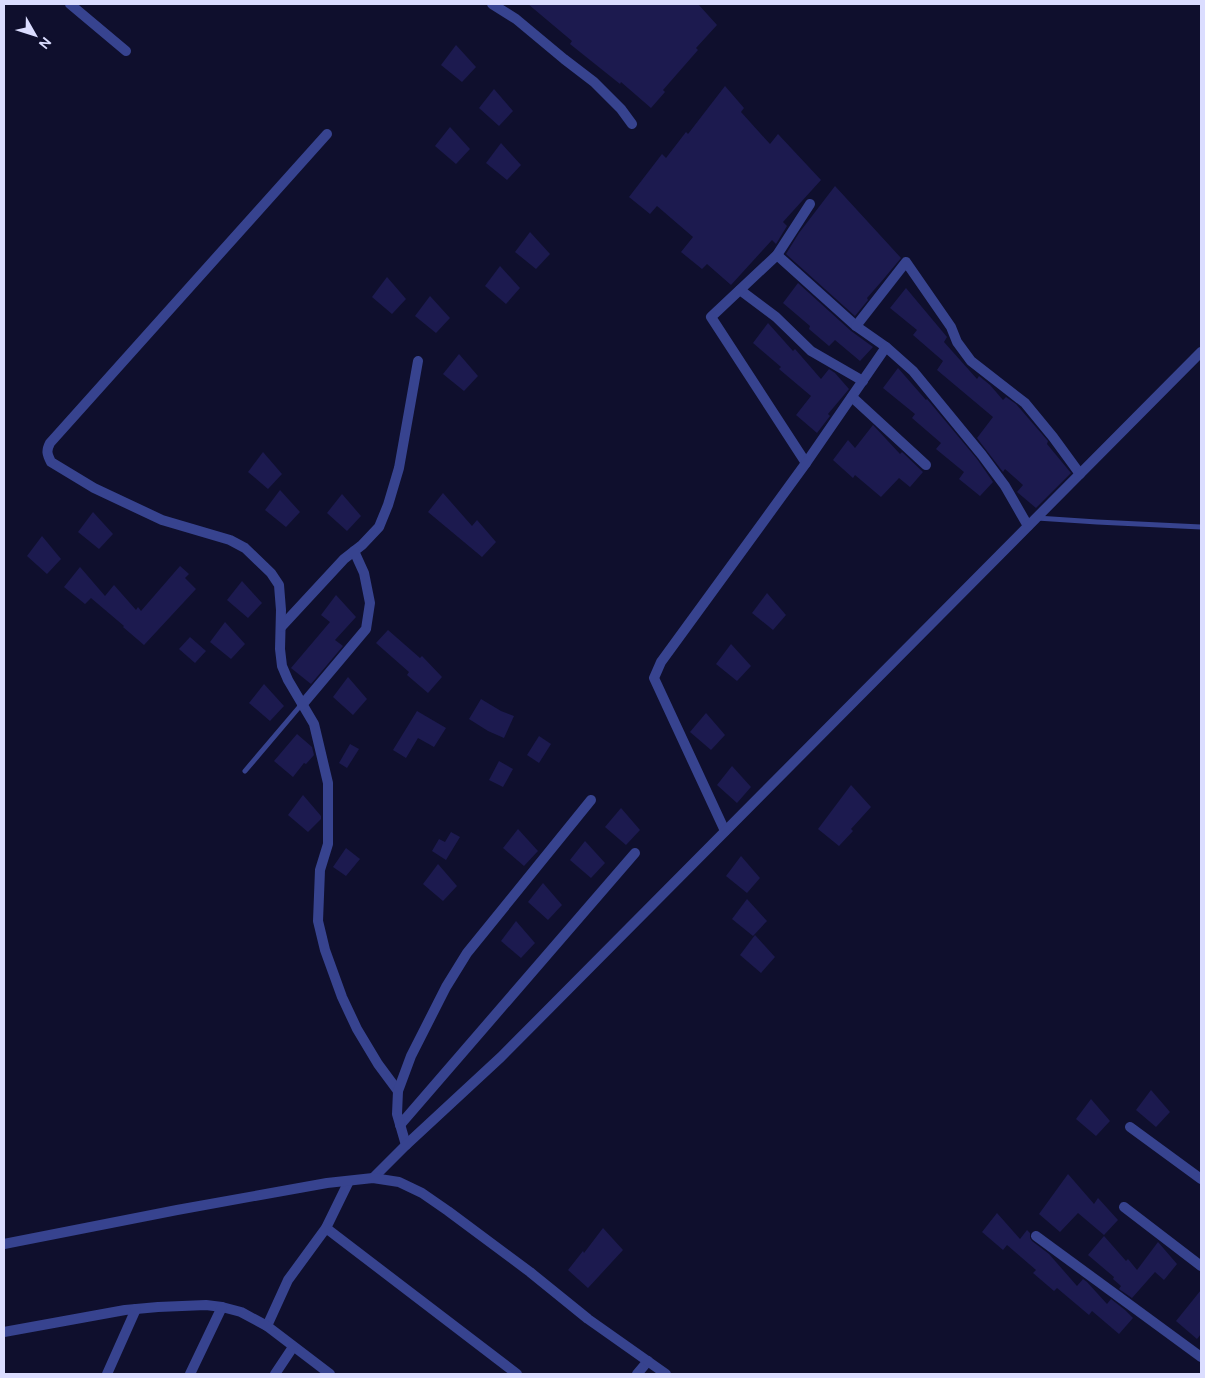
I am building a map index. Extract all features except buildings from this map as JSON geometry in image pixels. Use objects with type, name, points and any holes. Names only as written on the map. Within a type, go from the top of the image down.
[{"type":"street","points":[[70,4],[126,51]]},
{"type":"street","points":[[492,4],[516,19],[594,82],[621,109],[632,124]]},
{"type":"street","points":[[327,134],[50,443],[47,455],[51,462],[94,488],[162,520],[230,540],[245,548],[271,573],[278,585],[281,610],[280,648],[282,666],[288,680],[314,724],[328,783],[328,844],[320,870],[318,921],[340,989],[357,1029],[378,1064],[398,1091]]},
{"type":"street","points":[[806,463],[711,317],[777,255],[810,204]]},
{"type":"street","points":[[777,255],[856,326],[913,371],[982,455],[1004,486],[1028,526]]},
{"type":"street","points":[[856,326],[906,262],[951,327],[957,342],[971,361],[1025,404],[1080,474]]},
{"type":"street","points":[[740,290],[776,317],[811,351],[863,381]]},
{"type":"street","points":[[725,831],[654,678],[661,662],[806,463],[886,348]]},
{"type":"street","points":[[373,1178],[406,1144],[501,1057],[1201,352]]},
{"type":"street","points":[[280,627],[331,572],[380,527],[400,468],[418,361]]},
{"type":"street","points":[[852,397],[926,464]]},
{"type":"street","points":[[302,704],[366,629],[370,603],[364,573],[354,551]]},
{"type":"street","points":[[406,1144],[397,1114],[398,1091],[411,1056],[427,1023],[467,953],[591,800]]},
{"type":"street","points":[[400,1125],[635,853]]},
{"type":"street","points":[[1130,1127],[1201,1178]]},
{"type":"street","points":[[4,1244],[177,1210],[327,1184],[373,1178],[399,1182],[422,1193],[530,1272],[588,1319],[666,1374]]},
{"type":"street","points":[[267,1326],[288,1280],[326,1228],[349,1181]]},
{"type":"street","points":[[1124,1207],[1201,1266]]},
{"type":"street","points":[[326,1228],[517,1374]]},
{"type":"street","points":[[1036,1236],[1201,1356]]},
{"type":"street","points":[[4,1332],[136,1309],[206,1305],[222,1307],[241,1312],[267,1326],[330,1374]]},
{"type":"street","points":[[190,1374],[222,1307]]},
{"type":"street","points":[[107,1374],[136,1309]]},
{"type":"street","points":[[275,1374],[293,1347]]},
{"type":"street","points":[[637,1374],[648,1361]]},
{"type":"lane","points":[[1037,518],[1201,527]]},
{"type":"lane","points":[[244,771],[302,704]]}]
